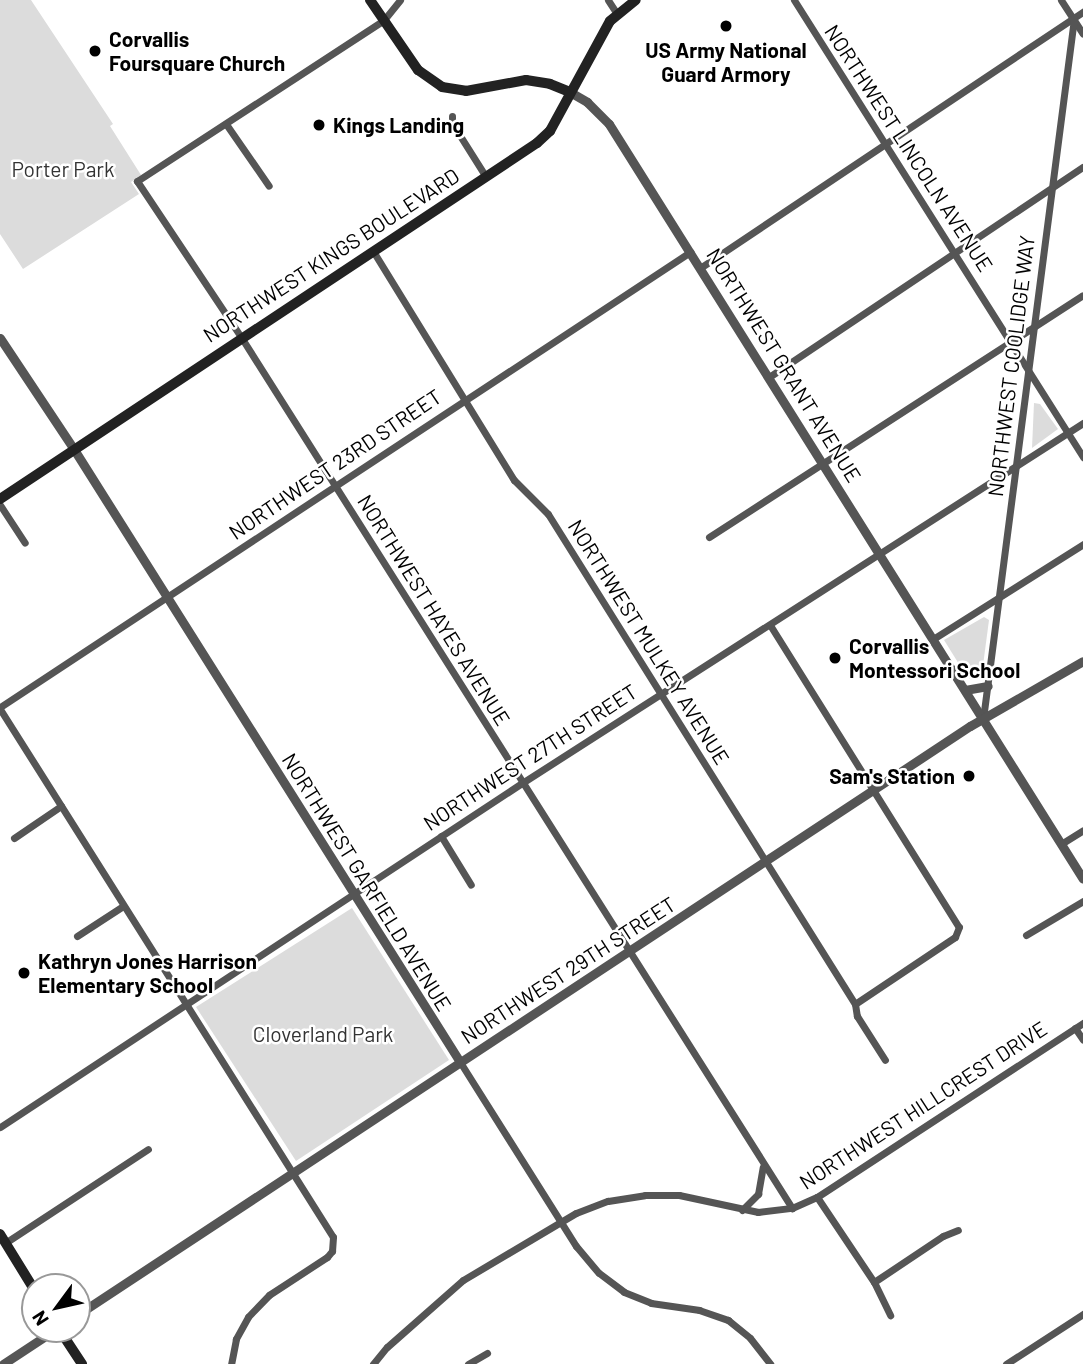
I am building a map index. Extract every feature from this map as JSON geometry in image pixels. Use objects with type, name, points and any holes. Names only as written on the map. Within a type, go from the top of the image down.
[{"type":"main road","name":"NORTHWEST GRANT AVENUE","points":[[370,0],[418,70],[442,87],[466,91],[526,80],[550,83],[570,92]]},
{"type":"main road","name":"NORTHWEST KINGS BOULEVARD","points":[[0,502],[241,338],[545,137],[605,29],[617,14],[636,0]]},
{"type":"main road","points":[[3,1238],[24,1273]]},
{"type":"main road","points":[[67,1343],[82,1364]]},
{"type":"street","points":[[269,187],[226,124],[384,20],[400,0]]},
{"type":"street","points":[[608,0],[617,14]]},
{"type":"street","name":"NORTHWEST LINCOLN AVENUE","points":[[794,0],[1083,457]]},
{"type":"street","points":[[1061,0],[1083,34]]},
{"type":"street","points":[[699,268],[1083,12]]},
{"type":"street","name":"NORTHWEST COOLIDGE WAY","points":[[983,719],[1074,18]]},
{"type":"street","name":"NORTHWEST GRANT AVENUE","points":[[570,92],[587,102],[608,124],[1083,879]]},
{"type":"street","points":[[452,116],[453,123],[486,177]]},
{"type":"street","name":"NORTHWEST HAYES AVENUE","points":[[226,124],[137,181],[241,338],[792,1208]]},
{"type":"street","points":[[769,377],[1083,167]]},
{"type":"street","name":"NORTHWEST MULKEY AVENUE","points":[[373,251],[514,481],[548,514],[855,1004],[857,1016],[885,1060]]},
{"type":"street","name":"NORTHWEST 23RD STREET","points":[[0,708],[690,252]]},
{"type":"street","points":[[709,537],[1083,295]]},
{"type":"street","name":"NORTHWEST GARFIELD AVENUE","points":[[0,338],[75,451],[561,1222],[592,1266],[608,1281],[651,1303],[699,1310],[728,1320],[750,1338],[770,1364]]},
{"type":"street","name":"NORTHWEST 27TH STREET","points":[[0,1127],[522,783],[1083,424]]},
{"type":"street","points":[[0,502],[25,543]]},
{"type":"street","points":[[933,639],[999,594],[1083,544]]},
{"type":"street","points":[[770,625],[959,932],[855,1004]]},
{"type":"street","name":"NORTHWEST 29TH STREET","points":[[91,1306],[766,860],[983,719],[1083,661]]},
{"type":"street","points":[[965,690],[988,687]]},
{"type":"street","points":[[0,708],[331,1233],[334,1245],[327,1257],[257,1306],[236,1339],[231,1364]]},
{"type":"street","points":[[14,838],[61,806]]},
{"type":"street","points":[[1061,845],[1083,830]]},
{"type":"street","points":[[441,836],[471,885]]},
{"type":"street","points":[[1026,935],[1083,901]]},
{"type":"street","points":[[77,936],[123,906]]},
{"type":"street","name":"NORTHWEST HILLCREST DRIVE","points":[[373,1364],[387,1347],[463,1280],[595,1205],[645,1195],[679,1195],[742,1210],[771,1212],[792,1208],[817,1197],[1083,1023]]},
{"type":"street","points":[[1075,1028],[1083,1040]]},
{"type":"street","points":[[3,1238],[148,1149]]},
{"type":"street","points":[[742,1210],[758,1194],[764,1166]]},
{"type":"street","points":[[817,1197],[874,1282],[890,1315]]},
{"type":"street","points":[[874,1282],[943,1236],[958,1230]]},
{"type":"street","points":[[1006,1364],[1083,1314]]},
{"type":"street","points":[[3,1364],[35,1343]]},
{"type":"street","points":[[468,1364],[487,1353]]},
{"type":"green space","name":"Porter Park","points":[[0,0],[31,0],[113,124],[110,126],[141,175],[131,182],[139,194],[23,269],[0,234]]},
{"type":"green space","points":[[1034,403],[1040,404],[1058,429],[1032,448]]},
{"type":"green space","points":[[984,617],[989,620],[982,673],[972,680],[967,677],[944,640]]},
{"type":"green space","name":"Cloverland Park","points":[[352,908],[449,1060],[296,1161],[196,1007]]},
{"type":"place","name":"US Army National Guard Armory","points":[[726,26]]},
{"type":"place","name":"Corvallis Foursquare Church","points":[[95,51]]},
{"type":"place","name":"Kings Landing","points":[[319,125]]},
{"type":"place","name":"Corvallis Montessori School","points":[[835,658]]},
{"type":"place","name":"Sam's Station","points":[[969,776]]},
{"type":"place","name":"Kathryn Jones Harrison Elementary School","points":[[24,973]]}]
